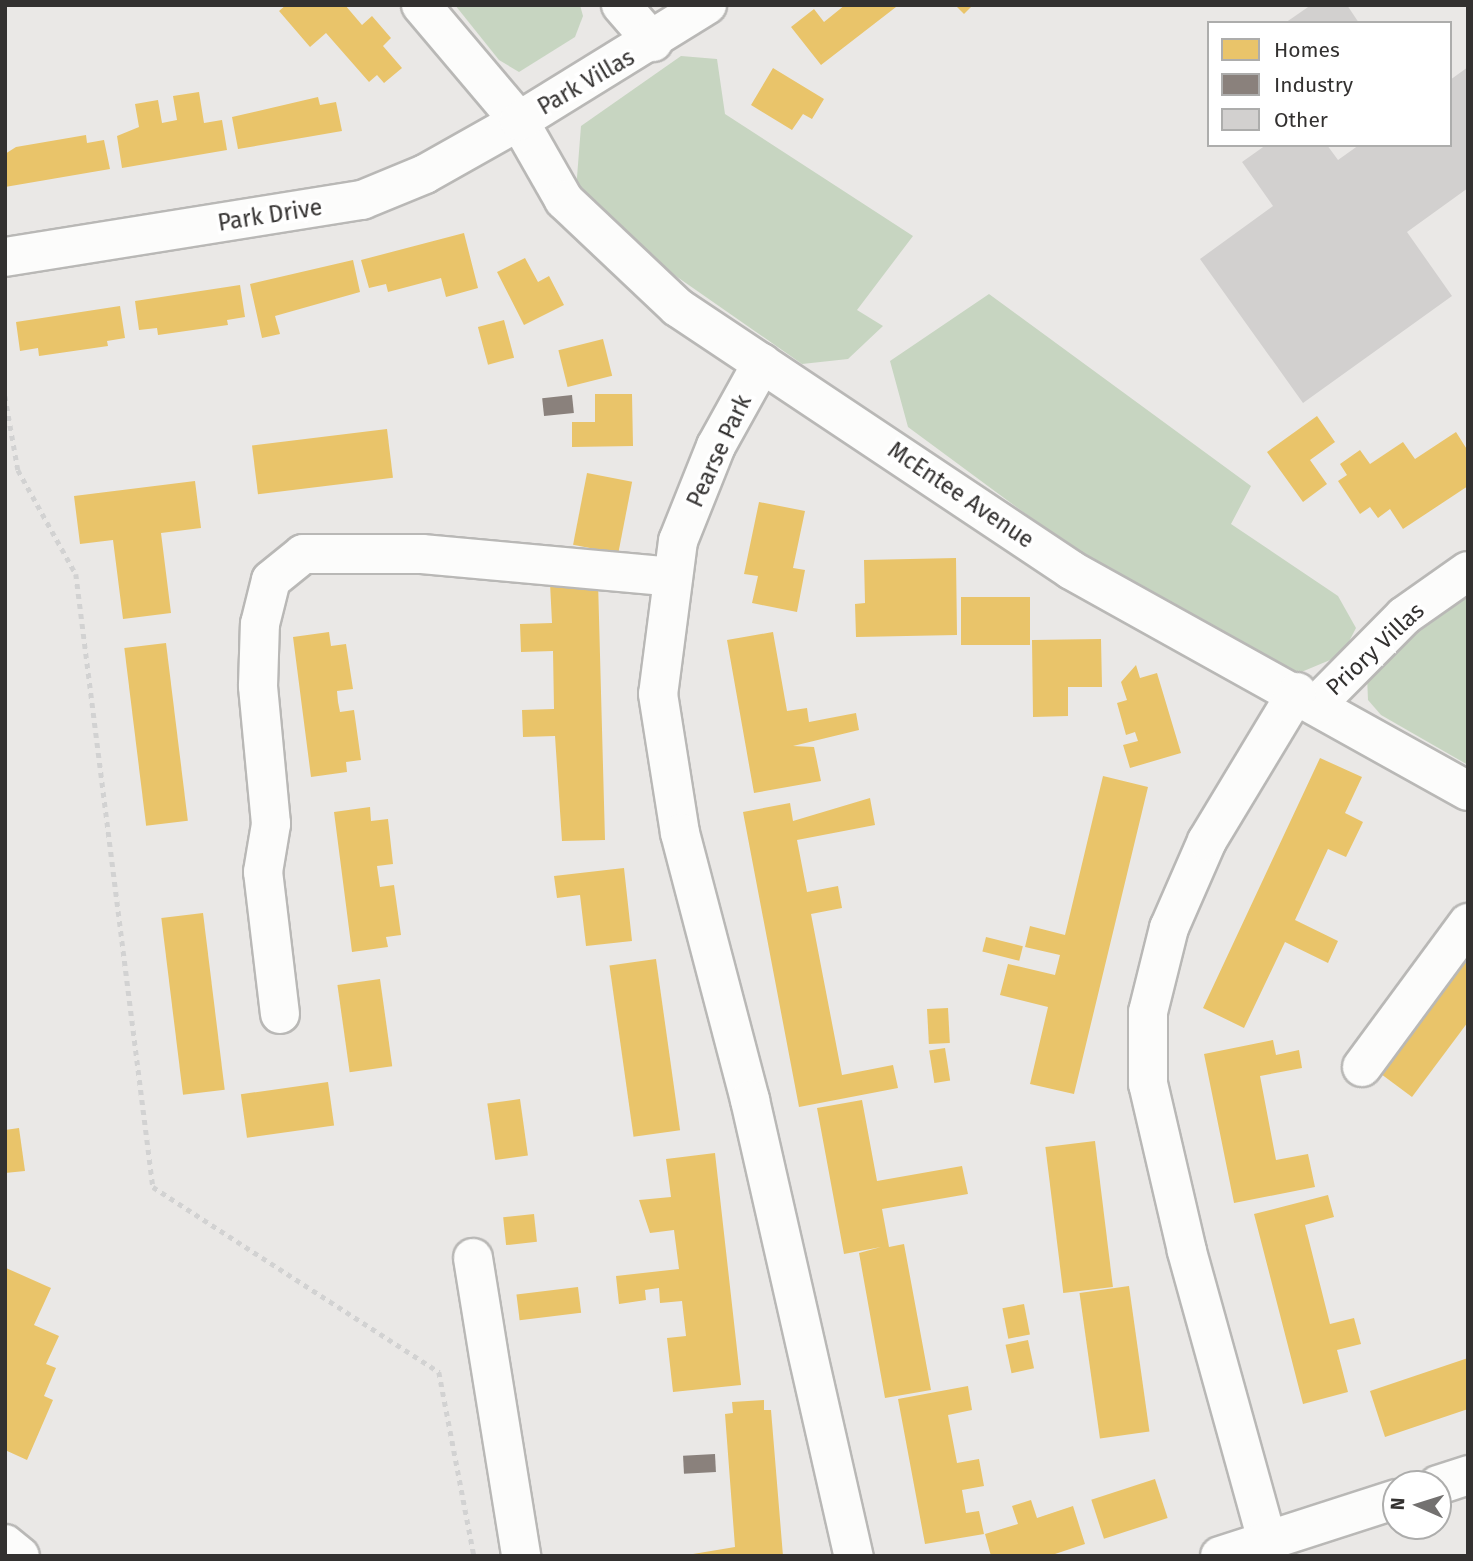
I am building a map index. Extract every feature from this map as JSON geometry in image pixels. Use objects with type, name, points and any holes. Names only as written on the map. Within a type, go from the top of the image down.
[{"type":"street","name":"McEntee Avenue","points":[[421,5],[519,121],[564,200],[632,271],[762,363],[1071,570],[1307,697],[1468,792]]},
{"type":"street","name":"Park Villas","points":[[621,5],[653,42]]},
{"type":"street","name":"Park Villas","points":[[519,121],[653,42],[707,5]]},
{"type":"street","name":"Park Drive","points":[[5,257],[362,200],[425,174],[519,121]]},
{"type":"street","name":"Pearse Park","points":[[762,363],[716,446],[676,559],[658,694],[662,753],[854,1556]]},
{"type":"street","points":[[280,1014],[263,872],[271,824],[258,686],[260,624],[271,580],[303,554],[676,559]]},
{"type":"street","name":"Priory Villas","points":[[1267,1541],[1151,1097],[1147,1013],[1169,928],[1207,841],[1307,697],[1404,616],[1468,571]]},
{"type":"street","points":[[1362,1067],[1468,923]]},
{"type":"street","points":[[473,1258],[521,1556]]},
{"type":"street","points":[[1220,1556],[1382,1504]]},
{"type":"street","points":[[5,1544],[20,1556]]},
{"type":"path","points":[[5,396],[19,470],[76,574],[153,1187],[439,1371],[474,1556]]},
{"type":"green space","points":[[455,5],[580,5],[583,16],[575,37],[519,72],[499,60]]},
{"type":"green space","points":[[681,56],[717,59],[725,114],[913,236],[857,310],[883,326],[848,359],[802,364],[627,242],[576,190],[581,126]]},
{"type":"green space","points":[[989,294],[1251,486],[1231,524],[1338,596],[1356,628],[1342,655],[1299,673],[1072,548],[908,427],[890,361]]},
{"type":"green space","points":[[1468,597],[1468,765],[1381,715],[1368,700],[1367,676],[1385,655]]},
{"type":"building: Homes","points":[[286,5],[345,5],[362,25],[372,16],[391,38],[383,46],[402,68],[384,83],[377,75],[369,82],[326,33],[310,47],[279,11]]},
{"type":"building: Homes","points":[[845,5],[896,7],[821,65],[791,27],[814,9],[824,22]]},
{"type":"building: Homes","points":[[955,5],[973,5],[964,14]]},
{"type":"building: Homes","points":[[773,68],[824,99],[812,119],[803,114],[792,130],[751,105]]},
{"type":"building: Homes","points":[[199,92],[204,123],[222,120],[227,150],[122,168],[117,136],[139,127],[135,104],[158,100],[162,123],[177,120],[173,96]]},
{"type":"building: Homes","points":[[318,97],[320,105],[336,102],[342,131],[238,149],[232,117]]},
{"type":"building: Homes","points":[[86,135],[87,143],[104,140],[110,169],[5,187],[5,154],[16,147]]},
{"type":"building: Homes","points":[[464,233],[478,288],[446,297],[441,278],[388,292],[386,284],[369,288],[361,260]]},
{"type":"building: Homes","points":[[525,258],[538,282],[549,276],[564,305],[524,325],[497,272]]},
{"type":"building: Homes","points":[[353,260],[360,292],[275,316],[280,334],[262,338],[250,284]]},
{"type":"building: Homes","points":[[240,285],[245,317],[227,320],[228,325],[158,335],[157,328],[139,330],[135,301]]},
{"type":"building: Homes","points":[[120,306],[125,338],[107,341],[108,346],[39,356],[38,348],[20,351],[16,322]]},
{"type":"building: Homes","points":[[504,320],[514,358],[488,365],[478,327]]},
{"type":"building: Homes","points":[[603,339],[612,376],[568,387],[558,350]]},
{"type":"building: Homes","points":[[595,394],[632,394],[633,446],[572,447],[572,422],[595,422]]},
{"type":"building: Homes","points":[[1317,416],[1335,442],[1310,460],[1327,484],[1303,502],[1267,452]]},
{"type":"building: Homes","points":[[387,429],[393,478],[258,494],[252,446]]},
{"type":"building: Homes","points":[[1456,432],[1468,451],[1468,486],[1403,529],[1390,509],[1378,518],[1370,507],[1360,514],[1338,481],[1347,475],[1340,464],[1360,450],[1370,464],[1403,442],[1415,459]]},
{"type":"building: Homes","points":[[587,473],[632,482],[618,553],[573,545]]},
{"type":"building: Homes","points":[[195,481],[201,528],[161,533],[171,613],[123,619],[113,540],[80,544],[74,496]]},
{"type":"building: Homes","points":[[759,502],[805,511],[793,568],[805,570],[797,612],[752,603],[758,576],[744,574]]},
{"type":"building: Homes","points":[[956,558],[957,635],[856,637],[855,604],[865,603],[864,560]]},
{"type":"building: Homes","points":[[598,581],[605,840],[562,841],[555,736],[523,737],[522,710],[554,709],[553,651],[521,652],[520,624],[552,623],[550,583]]},
{"type":"building: Homes","points":[[961,597],[1030,597],[1030,645],[961,645]]},
{"type":"building: Homes","points":[[329,632],[331,646],[346,644],[353,689],[337,691],[338,702],[340,712],[354,710],[361,760],[346,762],[347,772],[311,777],[293,637]]},
{"type":"building: Homes","points":[[773,632],[787,711],[807,708],[809,722],[856,713],[859,730],[793,746],[814,747],[821,781],[754,793],[727,640]]},
{"type":"building: Homes","points":[[1101,639],[1102,687],[1068,687],[1068,716],[1033,717],[1032,640]]},
{"type":"building: Homes","points":[[166,643],[188,821],[146,826],[124,648]]},
{"type":"building: Homes","points":[[1136,665],[1140,678],[1157,673],[1181,753],[1130,768],[1123,745],[1138,741],[1135,732],[1126,735],[1117,703],[1127,700],[1121,682]]},
{"type":"building: Homes","points":[[1320,758],[1362,777],[1345,813],[1363,822],[1346,857],[1328,849],[1295,920],[1338,941],[1328,963],[1285,942],[1244,1028],[1203,1008]]},
{"type":"building: Homes","points":[[1103,776],[1148,787],[1074,1094],[1030,1084],[1048,1007],[1000,995],[1008,964],[1055,975],[1060,955],[1025,947],[1030,926],[1065,935]]},
{"type":"building: Homes","points":[[870,798],[875,825],[797,840],[807,892],[838,886],[842,908],[811,914],[842,1075],[893,1065],[898,1088],[799,1107],[743,812],[790,803],[793,821]]},
{"type":"building: Homes","points":[[370,807],[371,821],[388,819],[393,864],[377,866],[380,887],[394,885],[401,935],[386,937],[388,947],[352,952],[334,812]]},
{"type":"building: Homes","points":[[624,868],[632,941],[586,946],[580,895],[557,898],[554,876]]},
{"type":"building: Homes","points":[[203,913],[225,1090],[183,1095],[161,918]]},
{"type":"building: Homes","points":[[986,937],[1023,946],[1019,961],[982,952]]},
{"type":"building: Homes","points":[[1468,947],[1468,1022],[1412,1097],[1377,1071]]},
{"type":"building: Homes","points":[[656,959],[680,1130],[634,1137],[609,966]]},
{"type":"building: Homes","points":[[380,979],[392,1066],[350,1072],[337,985]]},
{"type":"building: Homes","points":[[948,1008],[950,1043],[929,1044],[927,1009]]},
{"type":"building: Homes","points":[[1273,1040],[1276,1055],[1299,1050],[1302,1068],[1260,1076],[1276,1160],[1308,1154],[1315,1187],[1234,1203],[1204,1054]]},
{"type":"building: Homes","points":[[945,1048],[950,1081],[934,1083],[929,1051]]},
{"type":"building: Homes","points":[[328,1082],[334,1126],[247,1138],[241,1094]]},
{"type":"building: Homes","points":[[520,1099],[528,1155],[495,1160],[487,1104]]},
{"type":"building: Homes","points":[[862,1100],[877,1181],[962,1166],[968,1194],[882,1209],[889,1247],[904,1244],[931,1390],[885,1398],[859,1253],[881,1247],[844,1254],[817,1108]]},
{"type":"building: Homes","points":[[19,1128],[25,1171],[5,1173],[5,1130]]},
{"type":"building: Homes","points":[[1095,1141],[1113,1287],[1063,1293],[1045,1147]]},
{"type":"building: Homes","points":[[715,1153],[741,1385],[673,1392],[667,1338],[686,1336],[682,1301],[660,1303],[659,1288],[645,1290],[646,1300],[619,1304],[616,1276],[679,1269],[674,1230],[650,1233],[639,1200],[671,1197],[666,1159]]},
{"type":"building: Homes","points":[[1328,1195],[1334,1217],[1305,1225],[1330,1324],[1354,1318],[1361,1344],[1337,1350],[1348,1392],[1303,1404],[1254,1214]]},
{"type":"building: Homes","points":[[534,1214],[537,1242],[506,1245],[503,1217]]},
{"type":"building: Homes","points":[[6,1268],[51,1288],[34,1325],[59,1336],[46,1364],[56,1368],[44,1396],[53,1400],[27,1460],[5,1450]]},
{"type":"building: Homes","points":[[1129,1286],[1149,1432],[1100,1439],[1079,1293]]},
{"type":"building: Homes","points":[[578,1287],[581,1313],[520,1320],[516,1295]]},
{"type":"building: Homes","points":[[1024,1304],[1030,1334],[1008,1339],[1002,1308]]},
{"type":"building: Homes","points":[[1028,1340],[1034,1368],[1012,1373],[1006,1345]]},
{"type":"building: Homes","points":[[1468,1358],[1468,1409],[1385,1437],[1370,1391]]},
{"type":"building: Homes","points":[[968,1386],[972,1410],[948,1415],[957,1463],[979,1459],[984,1486],[962,1490],[966,1513],[979,1511],[984,1534],[925,1544],[898,1399]]},
{"type":"building: Homes","points":[[764,1400],[764,1410],[771,1410],[783,1556],[681,1556],[735,1547],[725,1414],[733,1413],[732,1402]]},
{"type":"building: Homes","points":[[1155,1479],[1168,1518],[1104,1539],[1091,1500]]},
{"type":"building: Homes","points":[[1031,1500],[1037,1518],[1073,1506],[1085,1544],[1049,1556],[991,1556],[985,1534],[1018,1524],[1012,1506]]},
{"type":"building: Industry","points":[[572,395],[574,413],[544,416],[542,398]]},
{"type":"building: Industry","points":[[715,1454],[716,1472],[684,1474],[683,1456]]},
{"type":"building: Other","points":[[1311,5],[1347,5],[1358,21],[1288,21]]},
{"type":"building: Other","points":[[1468,67],[1468,188],[1407,232],[1452,296],[1303,403],[1200,259],[1273,206],[1242,162],[1263,147],[1328,147],[1338,160],[1356,147],[1452,147],[1452,79]]}]
